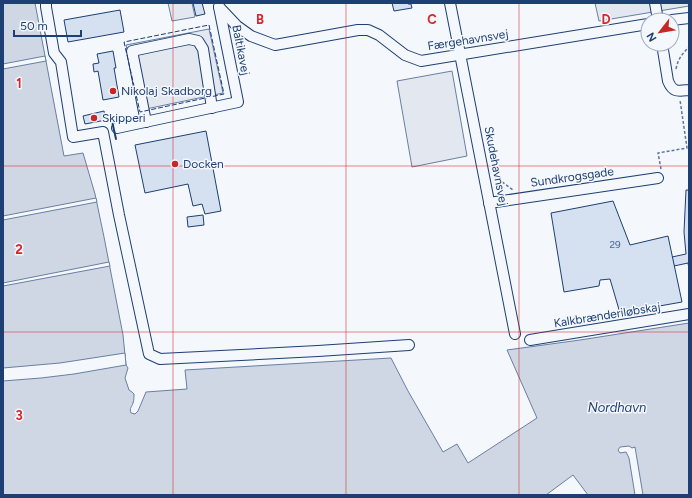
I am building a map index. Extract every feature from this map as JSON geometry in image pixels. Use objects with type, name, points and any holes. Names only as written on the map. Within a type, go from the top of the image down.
[{"type":"street","points":[[46,3],[54,53],[61,62],[73,137],[103,132],[149,354],[160,359],[409,345]]},
{"type":"street","name":"Skudehavnsvej","points":[[450,3],[515,334]]},
{"type":"street","name":"Færgehavnsvej","points":[[218,5],[236,26],[251,36],[276,45],[358,30],[368,30],[379,35],[405,55],[421,61],[640,25]]},
{"type":"street","name":"Baltikavej","points":[[212,108],[238,102],[218,5]]},
{"type":"street","points":[[117,128],[146,122],[212,108],[202,49],[198,41],[189,39],[132,51],[146,122]]},
{"type":"street","points":[[663,52],[668,81],[673,89],[678,92],[689,90]]},
{"type":"street","name":"Sundkrogsgade","points":[[490,203],[658,178]]},
{"type":"street","name":"Kalkbrænderiløbskaj","points":[[530,340],[689,314]]},
{"type":"path","points":[[675,72],[678,61],[689,47]]},
{"type":"path","points":[[658,178],[661,170],[658,153],[687,148],[678,92]]},
{"type":"path","points":[[482,167],[523,198]]},
{"type":"shaded area","points":[[168,3],[192,3],[195,17],[172,21]]},
{"type":"shaded area","points":[[595,3],[689,3],[689,6],[653,12],[640,12],[640,14],[599,21]]},
{"type":"shaded area","points":[[209,29],[223,93],[141,110],[126,45]]},
{"type":"shaded area","points":[[452,71],[467,156],[412,167],[397,81]]},
{"type":"water","name":"Nordhavn","points":[[3,3],[35,3],[64,156],[83,153],[95,194],[123,335],[126,365],[128,368],[125,378],[129,390],[134,394],[130,409],[131,413],[135,414],[138,411],[146,392],[187,389],[185,370],[391,358],[443,452],[457,444],[468,463],[537,418],[507,350],[689,323],[689,495],[588,495],[573,475],[546,495],[3,495]]},
{"type":"pier","points":[[45,56],[46,61],[3,69],[3,64]]},
{"type":"pier","points":[[96,198],[97,202],[3,220],[3,216]]},
{"type":"pier","points":[[109,262],[110,266],[3,286],[3,283]]},
{"type":"pier","points":[[125,353],[126,365],[74,374],[3,381],[3,368],[60,363]]},
{"type":"pier","points":[[629,446],[632,448],[635,447],[643,495],[635,495],[629,458],[626,452],[620,453],[618,450],[620,447]]},
{"type":"building","points":[[193,3],[202,3],[205,14],[196,16]]},
{"type":"building","points":[[392,3],[408,3],[411,4],[412,8],[394,11]]},
{"type":"building","points":[[120,10],[124,32],[68,42],[64,20]]},
{"type":"building","points":[[113,51],[116,68],[114,68],[119,97],[103,100],[98,71],[94,72],[93,64],[99,63],[97,54]]},
{"type":"building","name":"Skipperi","points":[[104,111],[106,120],[85,124],[83,116]]},
{"type":"building","name":"Docken","points":[[206,131],[221,211],[205,214],[202,204],[193,206],[188,184],[145,193],[135,145]]},
{"type":"building","points":[[686,190],[689,190],[689,269],[688,263],[674,266],[672,257],[686,254],[684,232]]},
{"type":"building","points":[[613,201],[630,245],[668,236],[682,302],[620,313],[610,279],[600,280],[599,286],[564,292],[551,213]]},
{"type":"building","points":[[203,215],[204,225],[188,227],[187,217]]},
{"type":"fence","points":[[209,25],[224,94],[140,112],[124,42],[209,25]]},
{"type":"wall","points":[[112,121],[116,139]]},
{"type":"place","name":"Nikolaj Skadborg","points":[[113,91]]},
{"type":"place","name":"Skipperi","points":[[94,118]]},
{"type":"place","name":"Docken","points":[[175,164]]}]
